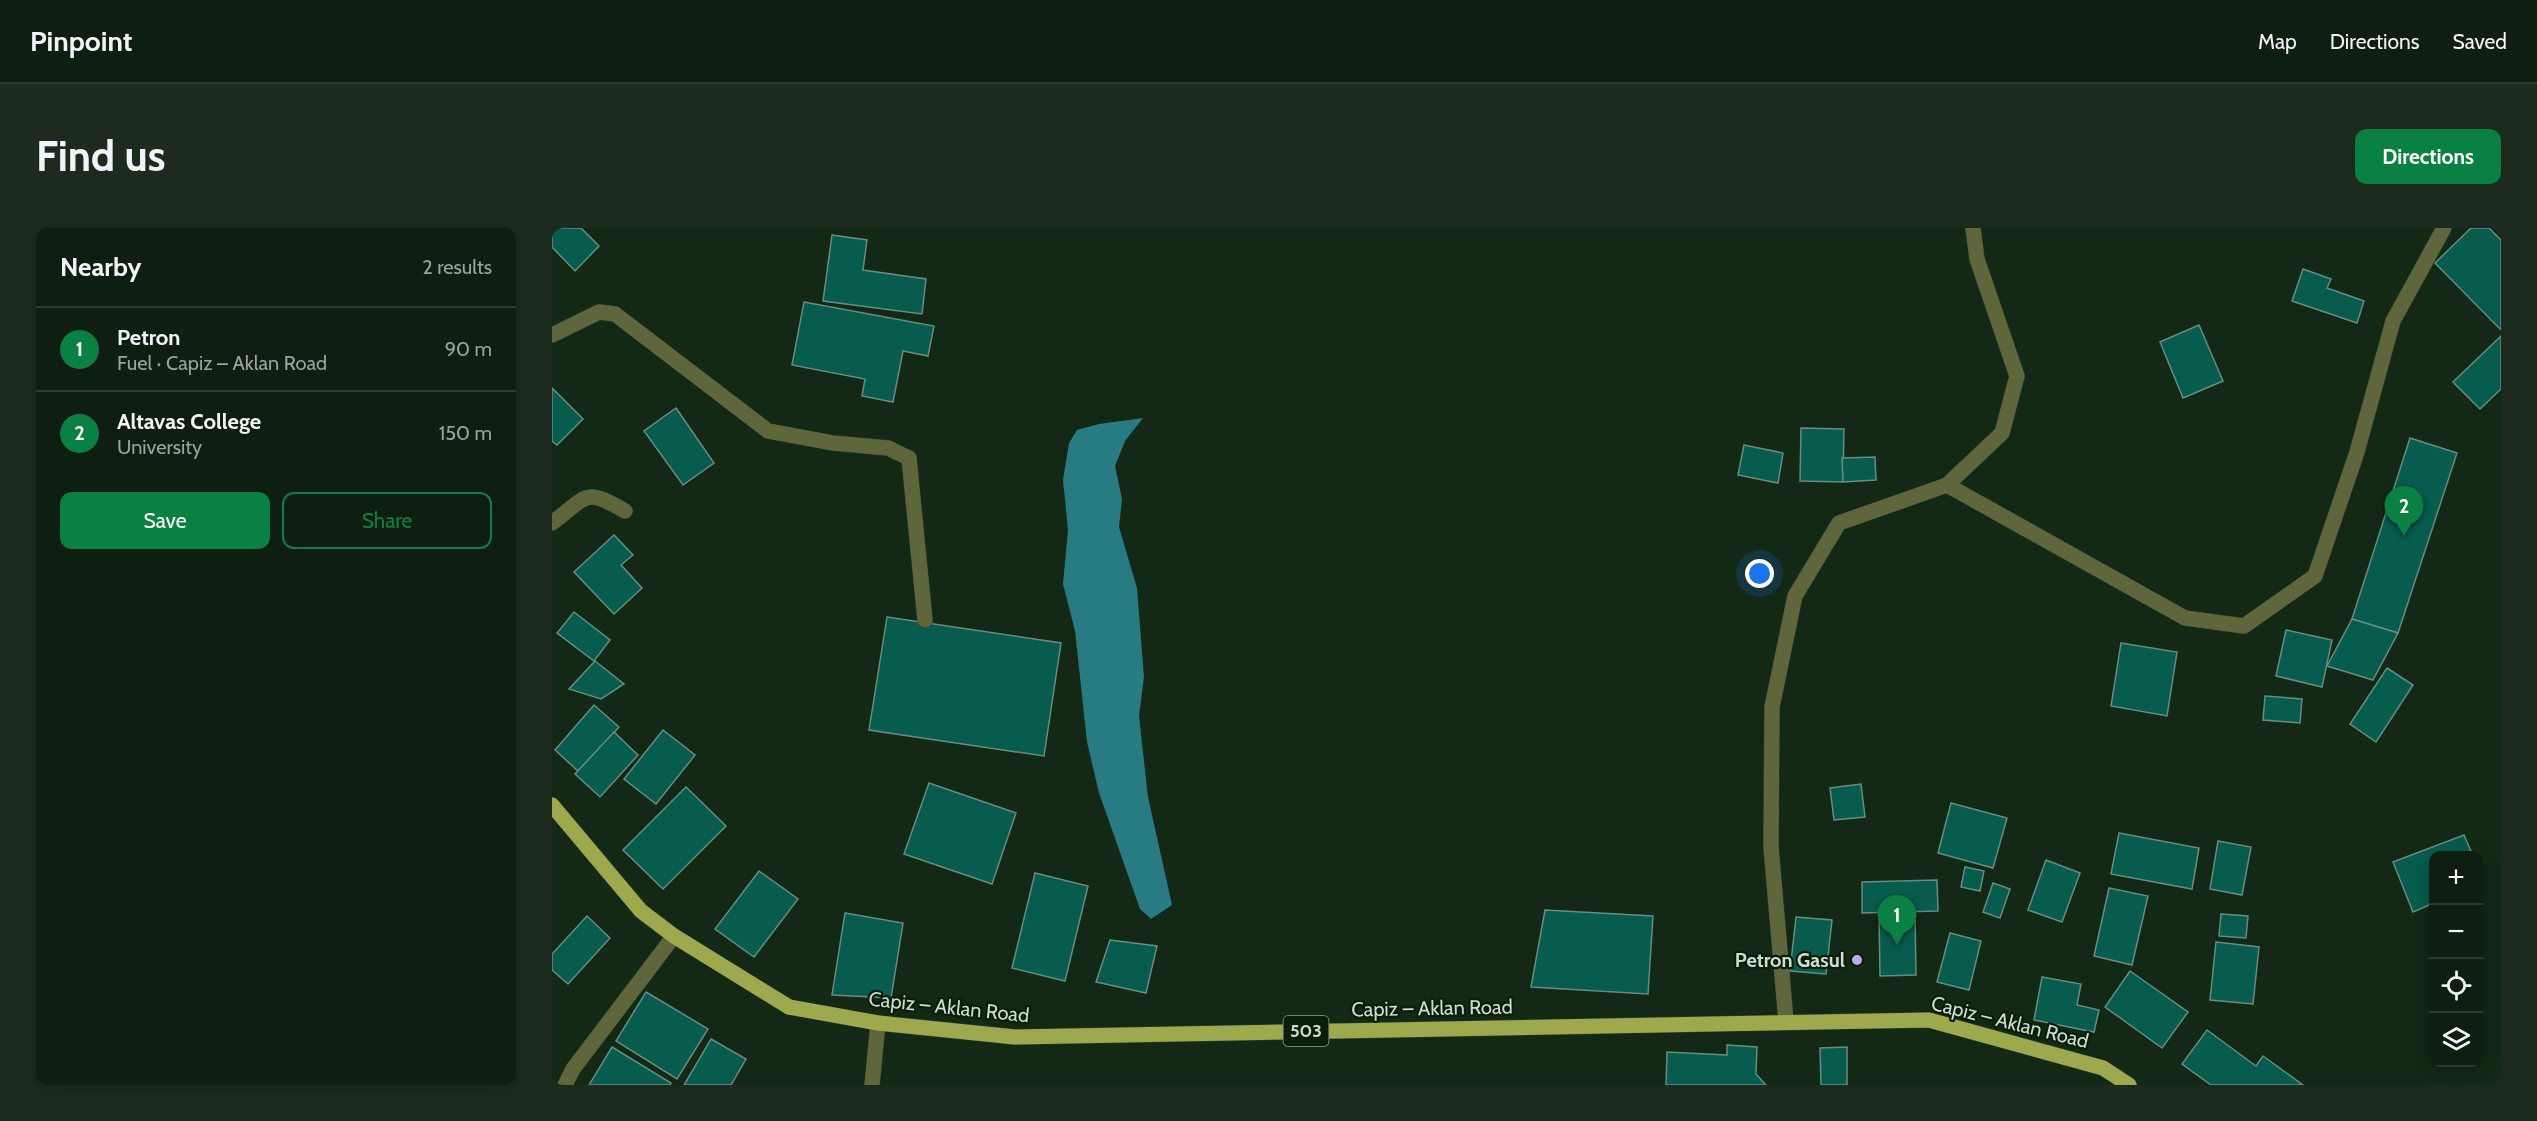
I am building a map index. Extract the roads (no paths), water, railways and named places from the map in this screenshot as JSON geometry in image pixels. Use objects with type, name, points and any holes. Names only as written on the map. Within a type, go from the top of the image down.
[{"type":"main road","name":"Capiz – Aklan Road","points":[[552,805],[640,911],[674,936],[789,1007],[878,1023],[1016,1037],[1929,1020],[2103,1068],[2129,1085]]},
{"type":"street","points":[[1786,1021],[1771,847],[1772,706],[1795,596],[1839,523],[1947,485],[2002,433],[2017,376],[1977,259],[1973,228]]},
{"type":"street","points":[[1947,485],[2185,618],[2244,626],[2315,576],[2357,452],[2393,321],[2444,228]]},
{"type":"street","points":[[552,335],[599,312],[615,314],[768,431],[833,443],[888,448],[909,458],[925,620]]},
{"type":"street","points":[[552,523],[587,497],[598,496],[625,511]]},
{"type":"street","points":[[565,1085],[573,1069],[674,936]]},
{"type":"street","points":[[872,1085],[878,1023]]},
{"type":"water","points":[[1143,418],[1125,441],[1115,466],[1122,499],[1119,527],[1137,588],[1144,677],[1139,716],[1148,797],[1172,905],[1151,919],[1140,909],[1099,793],[1087,742],[1075,631],[1063,584],[1068,530],[1063,480],[1069,443],[1077,430],[1099,424]]},
{"type":"place","name":"Altavas College","points":[[2404,536]]},
{"type":"place","name":"Petron","points":[[1897,945]]},
{"type":"place","name":"Petron Gasul","points":[[1857,960]]}]
